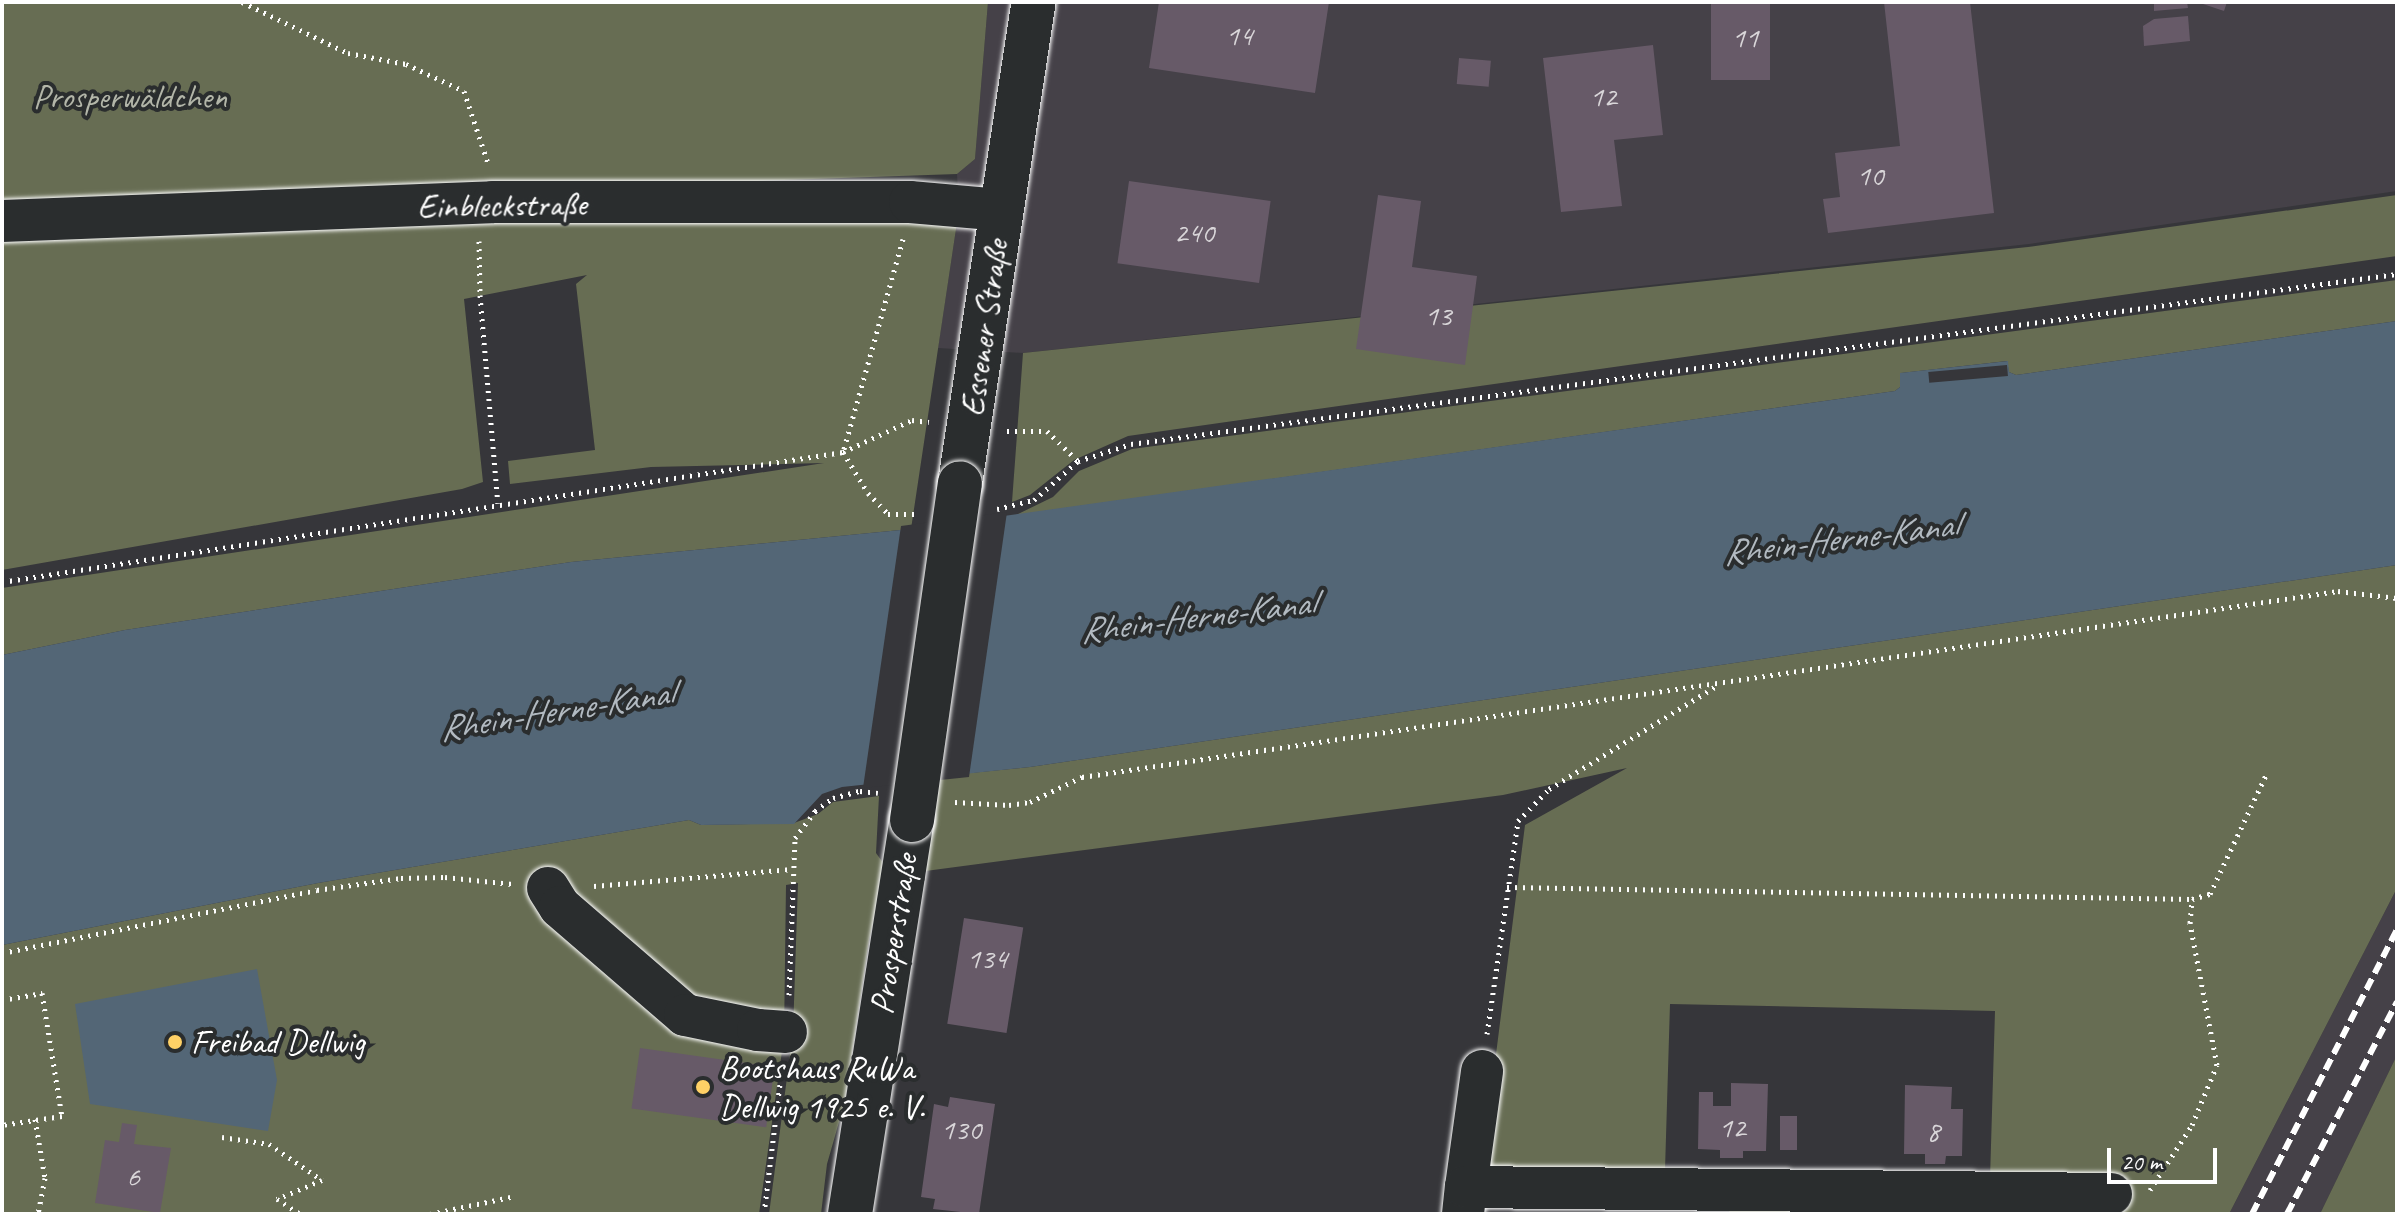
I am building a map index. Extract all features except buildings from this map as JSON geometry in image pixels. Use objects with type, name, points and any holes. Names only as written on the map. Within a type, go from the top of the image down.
[{"type":"main road","name":"Essener Straße","points":[[936,654],[972,497],[1001,210],[1034,2]]},
{"type":"main road","name":"Prosperstraße","points":[[850,1214],[936,654]]},
{"type":"street","name":"Einbleckstraße","points":[[2,221],[485,203],[910,202],[1001,210]]},
{"type":"street","points":[[548,888],[560,907],[685,1015],[758,1030],[786,1032]]},
{"type":"street","points":[[1482,1071],[1465,1201],[2111,1194]]},
{"type":"path","points":[[242,2],[348,53],[406,64],[464,91],[483,139],[494,188],[485,203],[480,295],[498,503]]},
{"type":"path","points":[[910,202],[843,452],[868,493],[888,514],[927,514]]},
{"type":"path","points":[[972,497],[1016,507],[1034,500],[1078,461],[1131,444],[2397,274]]},
{"type":"path","points":[[2,582],[843,452],[912,420]]},
{"type":"path","points":[[1016,433],[1047,431],[1078,461]]},
{"type":"path","points":[[764,1214],[786,1032],[795,838],[815,811],[833,798],[860,791],[915,805],[1009,805],[1030,802],[1082,777],[2338,591],[2397,598]]},
{"type":"path","points":[[1482,1071],[1518,821],[1549,789],[1722,682]]},
{"type":"path","points":[[1507,887],[2192,899],[2210,894],[2266,775]]},
{"type":"path","points":[[2,953],[317,890],[401,878],[483,880],[548,888],[792,869]]},
{"type":"path","points":[[2111,1194],[2152,1189],[2192,1125],[2217,1065],[2190,923],[2192,899]]},
{"type":"path","points":[[2,1000],[42,993],[62,1116],[2,1125]]},
{"type":"path","points":[[35,1119],[45,1178],[38,1214]]},
{"type":"path","points":[[222,1137],[269,1144],[322,1180],[277,1199],[300,1214]]},
{"type":"path","points":[[430,1214],[511,1197]]},
{"type":"shaded area","points":[[988,2],[2397,2],[2397,191],[2029,244],[1023,353],[938,348],[959,209],[957,174],[975,159]]},
{"type":"shaded area","points":[[2397,888],[2397,1055],[2320,1214],[2229,1214]]},
{"type":"green space","name":"Prosperwäldchen","points":[[2,2],[988,2],[975,159],[957,174],[639,185],[959,209],[911,529],[571,562],[125,630],[2,655],[2,588],[824,463],[651,467],[510,484],[508,461],[595,450],[576,284],[587,275],[464,299],[483,482],[462,489],[2,570]]},
{"type":"green space","points":[[2397,195],[2397,256],[1128,436],[1074,460],[1030,495],[1012,502],[1023,353],[2028,247]]},
{"type":"green space","points":[[2397,280],[2397,321],[2016,375],[2009,372],[2007,361],[1901,373],[1900,387],[1895,391],[1016,515],[1053,497],[1079,471],[1132,449]]},
{"type":"green space","points":[[2397,565],[2397,888],[2229,1214],[1729,1214],[1734,1174],[1990,1179],[1995,1011],[1670,1004],[1665,1170],[1481,1173],[1525,825],[1627,768],[1503,795],[918,872],[930,777],[1030,767]]},
{"type":"green space","points":[[879,796],[876,853],[886,867],[869,940],[845,1101],[827,1164],[821,1214],[769,1214],[793,1032],[798,883],[786,885],[784,1037],[759,1214],[2,1214],[2,945],[318,883],[689,820],[701,825],[794,823],[818,814],[833,802]]},
{"type":"green space","points":[[2397,1055],[2397,1214],[2320,1214]]},
{"type":"water","name":"Rhein-Herne-Kanal","points":[[2397,321],[2397,565],[1030,767],[842,787],[822,794],[794,824],[701,825],[689,820],[318,883],[2,945],[2,655],[125,630],[571,562],[911,529],[1895,391],[1900,387],[1900,373],[2008,361],[2009,372],[2016,375]]},
{"type":"water","name":"Freibad Dellwig","points":[[257,969],[277,1080],[268,1131],[90,1104],[75,1004]]},
{"type":"pier","points":[[2007,365],[2008,376],[1929,383],[1928,372]]},
{"type":"pier","points":[[1007,512],[969,777],[863,788],[901,526]]},
{"type":"railway","points":[[2252,1214],[2397,930]]},
{"type":"railway","points":[[2287,1214],[2397,1002]]},
{"type":"place","name":"Freibad Dellwig","points":[[175,1042]]},
{"type":"place","name":"Bootshaus RuWa Dellwig 1925 e. V.","points":[[703,1087]]}]
